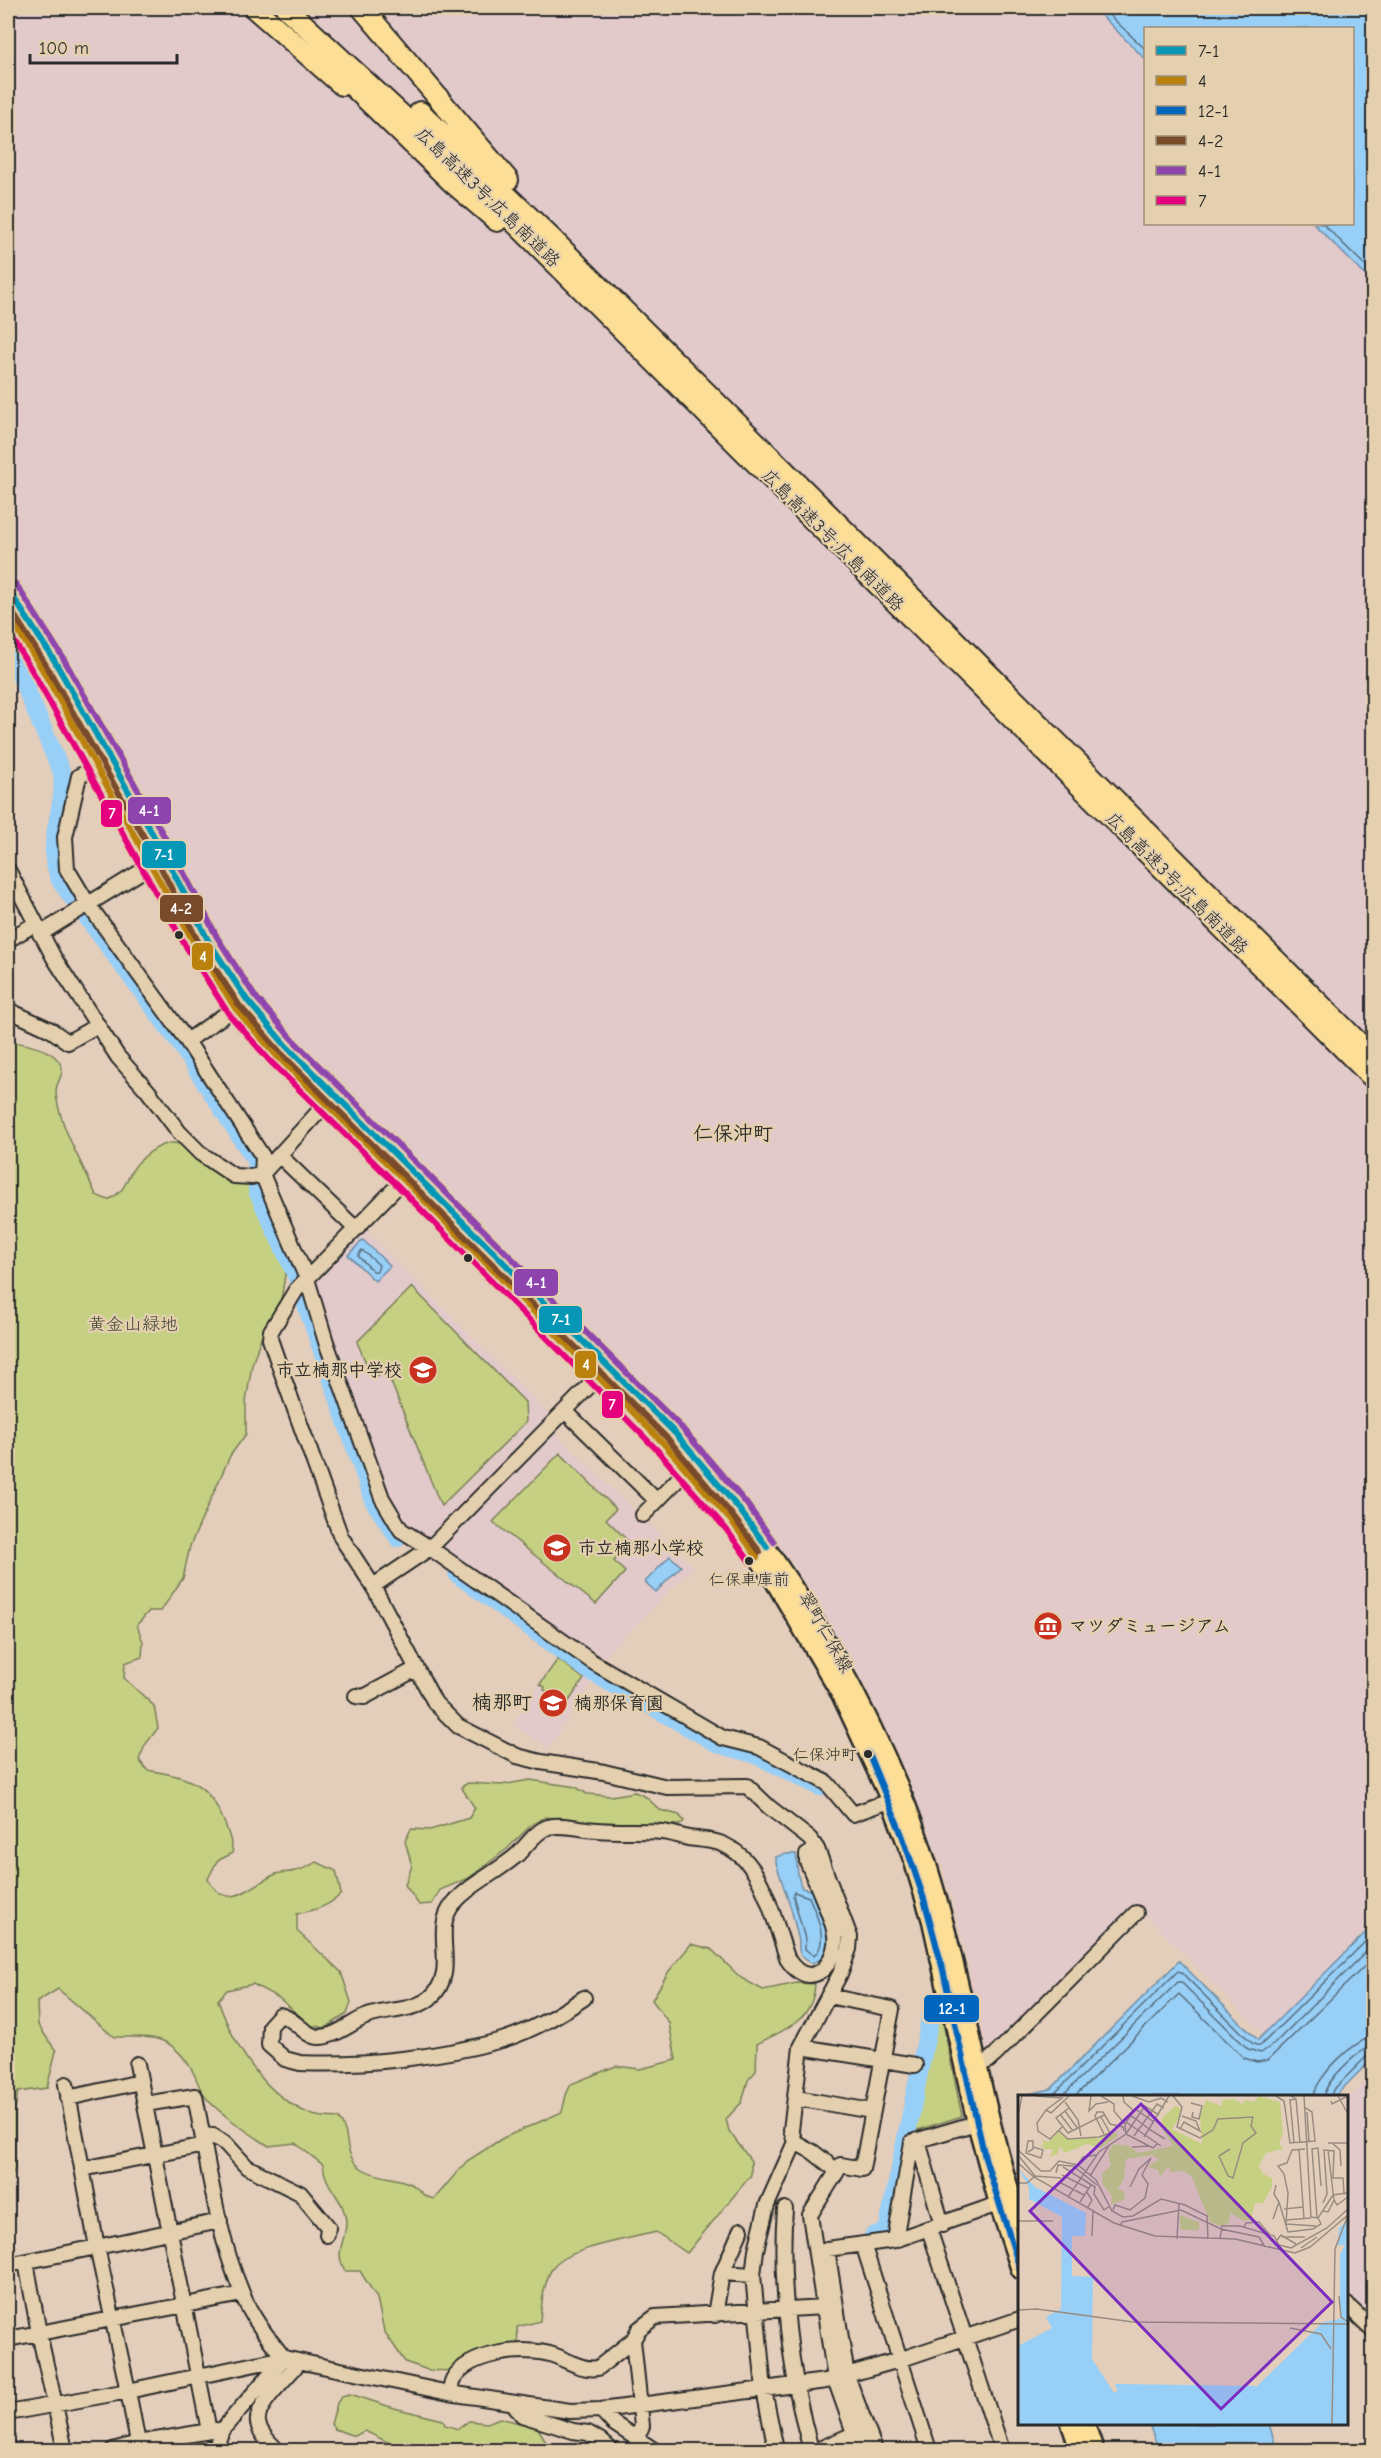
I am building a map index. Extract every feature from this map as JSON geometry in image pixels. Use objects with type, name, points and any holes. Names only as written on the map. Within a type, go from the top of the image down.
[{"type":"highway","points":[[254,8],[413,145]]},
{"type":"highway","points":[[271,8],[478,205],[610,318]]},
{"type":"highway","name":"広島高速3号;広島南道路","points":[[286,8],[449,158],[1374,1079]]},
{"type":"highway","name":"広島高速3号;広島南道路","points":[[305,8],[447,137],[1374,1058]]},
{"type":"highway","points":[[363,8],[524,198],[655,334],[710,396]]},
{"type":"main road","name":"翠町仁保線","points":[[8,589],[44,643],[159,860],[194,941],[276,1055],[330,1099],[604,1372],[675,1433],[739,1509],[784,1570],[841,1696],[896,1798],[912,1859],[957,2002],[971,2066],[1018,2215]]},
{"type":"main road","name":"翠町仁保線","points":[[8,615],[28,644],[98,767],[159,860]]},
{"type":"main road","name":"翠町仁保線","points":[[604,1372],[739,1531],[817,1639]]},
{"type":"main road","name":"翠町仁保線","points":[[971,2066],[976,2123],[998,2204],[1018,2264]]},
{"type":"main road","points":[[1070,2425],[1082,2448]]},
{"type":"main road","points":[[1082,2448],[1086,2425]]},
{"type":"street","points":[[98,767],[79,776],[65,837],[67,869],[84,907],[187,1041],[263,1157],[259,1175],[326,1342],[382,1498],[401,1530],[591,1662],[723,1738],[759,1747],[827,1783],[853,1814],[896,1798]]},
{"type":"street","points":[[8,940],[38,929],[84,907],[159,860]]},
{"type":"street","points":[[8,870],[38,929],[118,1057],[148,1091],[179,1132],[200,1153],[234,1176],[259,1175],[330,1099]]},
{"type":"street","points":[[187,1041],[241,1004]]},
{"type":"street","points":[[8,1010],[51,1030],[68,1042],[98,1024]]},
{"type":"street","points":[[279,1155],[356,1229]]},
{"type":"street","points":[[408,1175],[302,1284],[271,1331],[270,1339],[341,1537],[373,1586],[435,1703],[458,1726],[517,1756],[667,1787],[747,1786],[754,1790],[769,1807],[810,1839],[817,1848],[850,1937],[849,1950],[801,2047],[791,2130],[795,2142],[767,2205],[756,2250],[753,2275],[756,2313],[764,2390],[776,2451]]},
{"type":"street","points":[[373,1586],[430,1548],[604,1372]]},
{"type":"street","points":[[565,1411],[657,1501]]},
{"type":"street","points":[[643,1515],[687,1470]]},
{"type":"street","points":[[356,1696],[364,1697],[417,1669]]},
{"type":"street","points":[[584,1998],[555,2018],[503,2040],[417,2057],[300,2062],[285,2059],[269,2045],[270,2026],[280,2015],[288,2017],[310,2034],[319,2037],[331,2034],[381,2011],[417,2006],[431,1997],[442,1982],[446,1963],[444,1935],[446,1916],[453,1905],[470,1889],[516,1855],[536,1835],[546,1828],[558,1826],[663,1832],[726,1844],[744,1859],[761,1885],[788,1960],[794,1969],[804,1975],[815,1975],[826,1967],[835,1948],[835,1934],[807,1861],[807,1855],[817,1848]]},
{"type":"street","points":[[971,2066],[995,2055],[1136,1913]]},
{"type":"street","points":[[828,1996],[892,2009],[862,2169],[841,2165],[810,2215],[824,2307],[860,2451]]},
{"type":"street","points":[[801,2047],[915,2065]]},
{"type":"street","points":[[137,2064],[198,2376],[216,2431],[215,2451]]},
{"type":"street","points":[[68,2098],[140,2082]]},
{"type":"street","points":[[66,2084],[138,2443]]},
{"type":"street","points":[[145,2104],[195,2096],[219,2222],[242,2294],[264,2334],[284,2358]]},
{"type":"street","points":[[796,2098],[872,2111]]},
{"type":"street","points":[[895,2240],[912,2142],[976,2123]]},
{"type":"street","points":[[82,2169],[154,2155],[213,2136],[226,2144],[247,2167],[300,2193],[328,2227],[327,2235]]},
{"type":"street","points":[[918,2141],[935,2227],[964,2338],[1002,2451]]},
{"type":"street","points":[[795,2142],[813,2152],[836,2170]]},
{"type":"street","points":[[874,2451],[841,2378],[827,2249],[895,2240],[998,2204]]},
{"type":"street","points":[[767,2205],[810,2215]]},
{"type":"street","points":[[785,2209],[782,2239],[787,2310],[796,2386],[811,2451]]},
{"type":"street","points":[[8,2265],[219,2222]]},
{"type":"street","points":[[716,2315],[722,2273],[741,2230]]},
{"type":"street","points":[[863,2244],[930,2451]]},
{"type":"street","points":[[26,2262],[65,2451]]},
{"type":"street","points":[[722,2273],[753,2275]]},
{"type":"street","points":[[8,2339],[242,2294]]},
{"type":"street","points":[[1348,2305],[1374,2331]]},
{"type":"street","points":[[449,2393],[453,2379],[473,2363],[508,2352],[526,2350],[554,2355],[593,2369],[633,2340],[639,2329],[655,2317],[756,2313],[824,2307]]},
{"type":"street","points":[[8,2413],[128,2391],[284,2358],[449,2393],[514,2404],[570,2411],[601,2410],[796,2386],[841,2378],[1018,2320]]},
{"type":"street","points":[[633,2340],[642,2426],[637,2437]]},
{"type":"street","points":[[113,2451],[138,2443],[216,2431],[284,2358]]},
{"type":"street","points":[[277,2451],[258,2423],[260,2408],[299,2362]]},
{"type":"street","points":[[514,2404],[522,2415],[573,2431],[588,2433],[600,2440],[611,2451]]},
{"type":"street","points":[[601,2410],[614,2423],[654,2451]]},
{"type":"street","points":[[817,2451],[854,2434]]},
{"type":"shaded area","points":[[8,8],[1094,8],[1144,58],[1144,225],[1315,225],[1373,283],[1373,1925],[1264,2035],[1134,1903],[992,2047],[986,2049],[961,1932],[944,1871],[906,1772],[846,1649],[793,1564],[750,1506],[671,1413],[293,1036],[267,1007],[245,977],[58,644],[8,571]]},
{"type":"shaded area","name":"市立楠那中学校","points":[[364,1229],[551,1416],[432,1537],[425,1540],[407,1530],[385,1497],[311,1284]]},
{"type":"shaded area","name":"市立楠那小学校","points":[[554,1433],[693,1567],[600,1661],[442,1551],[441,1546]]},
{"type":"shaded area","name":"楠那保育園","points":[[558,1655],[593,1681],[548,1748],[513,1725]]},
{"type":"shaded area","points":[[1373,2073],[1373,2321],[1348,2296],[1348,2099]]},
{"type":"green space","name":"黄金山緑地","points":[[8,1040],[45,1050],[52,1054],[61,1065],[62,1072],[56,1091],[61,1117],[96,1195],[108,1200],[115,1196],[123,1188],[136,1165],[156,1148],[171,1143],[189,1147],[253,1183],[256,1195],[276,1234],[286,1269],[281,1300],[262,1334],[252,1365],[246,1402],[246,1434],[230,1456],[190,1546],[183,1578],[161,1611],[149,1611],[137,1625],[143,1642],[142,1657],[125,1663],[124,1678],[154,1706],[158,1728],[145,1745],[139,1760],[147,1770],[193,1782],[209,1795],[224,1822],[233,1853],[217,1861],[208,1879],[216,1890],[224,1895],[241,1894],[276,1874],[304,1869],[317,1862],[336,1871],[341,1894],[321,1907],[297,1914],[297,1931],[341,1972],[351,2002],[347,2014],[325,2028],[310,2025],[279,1998],[253,1984],[227,1990],[218,2000],[232,2034],[252,2067],[278,2094],[293,2105],[320,2117],[338,2118],[346,2133],[352,2158],[363,2169],[370,2173],[404,2181],[434,2199],[467,2161],[503,2138],[562,2112],[571,2084],[616,2066],[640,2069],[676,2060],[669,2023],[652,2000],[669,1971],[691,1944],[711,1949],[741,1978],[763,1990],[797,1983],[815,1984],[813,1997],[803,2015],[787,2028],[757,2044],[756,2071],[748,2080],[742,2102],[726,2119],[729,2131],[751,2161],[751,2175],[687,2253],[656,2232],[600,2245],[571,2255],[553,2267],[547,2279],[540,2321],[517,2327],[518,2346],[454,2371],[428,2370],[405,2362],[384,2331],[377,2298],[360,2271],[345,2271],[340,2251],[346,2228],[345,2213],[327,2180],[323,2165],[295,2143],[269,2146],[212,2105],[200,2089],[184,2058],[168,2043],[150,2038],[114,2037],[58,1989],[37,2002],[38,2025],[56,2051],[47,2088],[18,2092],[15,2110],[15,2169],[8,2183]]},
{"type":"green space","points":[[412,1287],[525,1402],[526,1422],[441,1506],[387,1372],[372,1377],[357,1342]]},
{"type":"green space","points":[[560,1453],[616,1509],[606,1519],[631,1544],[614,1561],[625,1572],[596,1604],[493,1522]]},
{"type":"green space","points":[[558,1659],[584,1679],[567,1704],[544,1690],[545,1687],[540,1684]]},
{"type":"green space","points":[[530,1780],[576,1787],[587,1794],[611,1796],[635,1792],[646,1797],[660,1810],[679,1815],[684,1821],[680,1825],[592,1822],[546,1817],[532,1824],[508,1848],[469,1878],[440,1890],[432,1904],[419,1905],[405,1885],[412,1866],[405,1841],[411,1829],[430,1830],[469,1818],[475,1808],[461,1787],[468,1783],[501,1785]]},
{"type":"green space","points":[[939,2004],[962,2116],[918,2130],[914,2128]]},
{"type":"green space","points":[[350,2394],[443,2420],[445,2425],[458,2429],[469,2421],[487,2423],[500,2418],[538,2428],[549,2447],[548,2450],[404,2450],[365,2431],[354,2436],[335,2429],[331,2424],[337,2403],[342,2396]]},
{"type":"water","points":[[1094,8],[1373,8],[1373,283],[1315,225],[1354,225],[1354,27],[1144,27],[1144,58]]},
{"type":"water","points":[[363,1240],[390,1266],[375,1281],[348,1255]]},
{"type":"water","points":[[670,1556],[681,1566],[656,1592],[645,1582]]},
{"type":"water","points":[[796,1854],[800,1884],[802,1888],[814,1891],[824,1920],[827,1942],[825,1952],[820,1959],[811,1963],[801,1956],[792,1912],[776,1863],[776,1857]]},
{"type":"water","points":[[1373,1925],[1373,2058],[1336,2095],[1028,2094],[1051,2089],[1179,1961],[1258,2040]]},
{"type":"water","points":[[1149,2425],[1269,2425],[1277,2450],[1147,2450],[1157,2446]]},
{"type":"waterway","points":[[8,647],[62,773],[63,787],[54,840],[56,867],[61,882],[179,1042],[256,1161],[257,1191],[296,1275],[373,1500],[398,1538]]},
{"type":"waterway","points":[[457,1574],[588,1670],[718,1744],[754,1754],[820,1787]]},
{"type":"waterway","points":[[873,2236],[887,2232],[933,2004]]},
{"type":"transit line","name":"4-1","points":[[16,584],[62,656],[173,852],[217,937],[254,995],[293,1040],[681,1427],[746,1503],[774,1542]]},
{"type":"transit line","name":"7-1","points":[[8,589],[54,660],[165,856],[209,942],[247,1000],[286,1046],[675,1433],[739,1509],[767,1547]]},
{"type":"transit line","name":"4-2","points":[[8,605],[46,665],[157,860],[201,947],[239,1005],[280,1052],[668,1439],[760,1552]]},
{"type":"transit line","name":"4","points":[[8,615],[42,669],[193,941],[235,1008],[276,1055],[404,1180],[664,1444],[733,1523],[757,1557]]},
{"type":"transit line","name":"7","points":[[8,631],[185,945],[228,1013],[270,1061],[398,1186],[657,1450],[726,1529],[750,1562]]},
{"type":"transit line","name":"12-1","points":[[868,1753],[902,1835],[924,1899],[943,1970],[985,2158],[1018,2263]]},
{"type":"place","name":"市立楠那中学校","points":[[423,1370]]},
{"type":"place","name":"市立楠那小学校","points":[[557,1548]]},
{"type":"place","name":"仁保車庫前","points":[[749,1561]]},
{"type":"place","name":"マツダミュージアム","points":[[1048,1626]]},
{"type":"place","name":"楠那保育園","points":[[553,1703]]},
{"type":"place","name":"仁保沖町","points":[[868,1754]]},
{"type":"district","name":"仁保沖町","points":[[733,1133]]},
{"type":"district","name":"楠那町","points":[[502,1702]]}]
